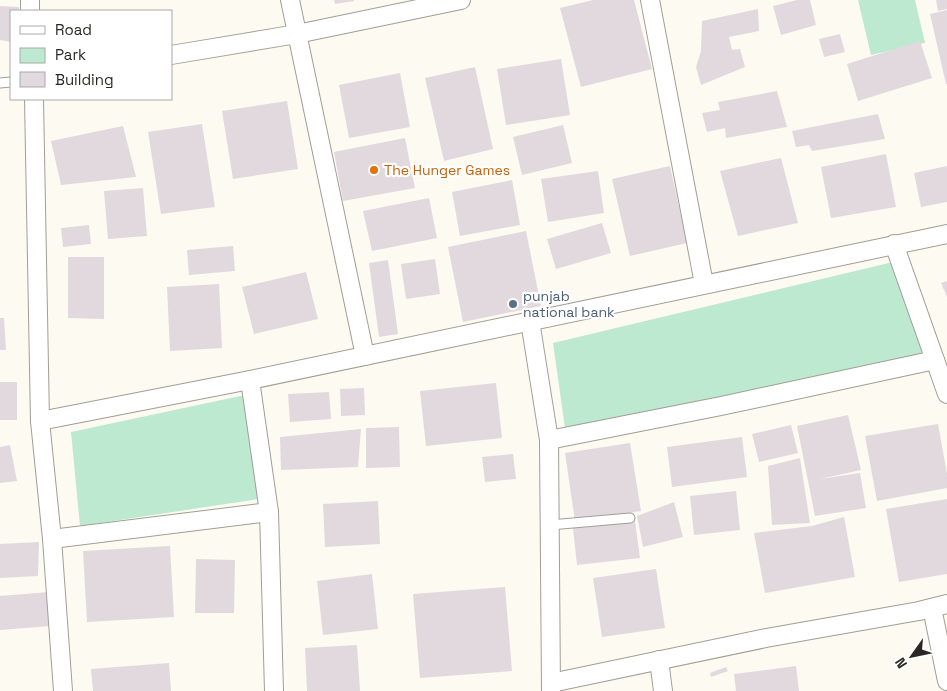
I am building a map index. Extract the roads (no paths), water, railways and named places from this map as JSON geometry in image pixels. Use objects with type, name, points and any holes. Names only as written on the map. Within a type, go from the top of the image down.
[{"type":"street","points":[[290,0],[365,356]]},
{"type":"street","points":[[172,56],[297,34],[461,0]]},
{"type":"street","points":[[650,0],[704,284]]},
{"type":"street","points":[[34,100],[40,421],[52,540],[63,691]]},
{"type":"street","points":[[40,421],[250,380],[947,234]]},
{"type":"street","points":[[894,244],[947,394]]},
{"type":"street","points":[[530,321],[549,440],[551,687],[658,660],[939,606],[947,681]]},
{"type":"street","points":[[549,440],[721,406],[935,360]]},
{"type":"street","points":[[250,380],[270,512],[274,691]]},
{"type":"street","points":[[52,540],[270,512]]},
{"type":"street","points":[[658,660],[663,691]]},
{"type":"lane","points":[[550,525],[630,518]]},
{"type":"place","name":"The Hunger Games","points":[[374,170]]},
{"type":"place","name":"punjab national bank","points":[[513,304]]}]
